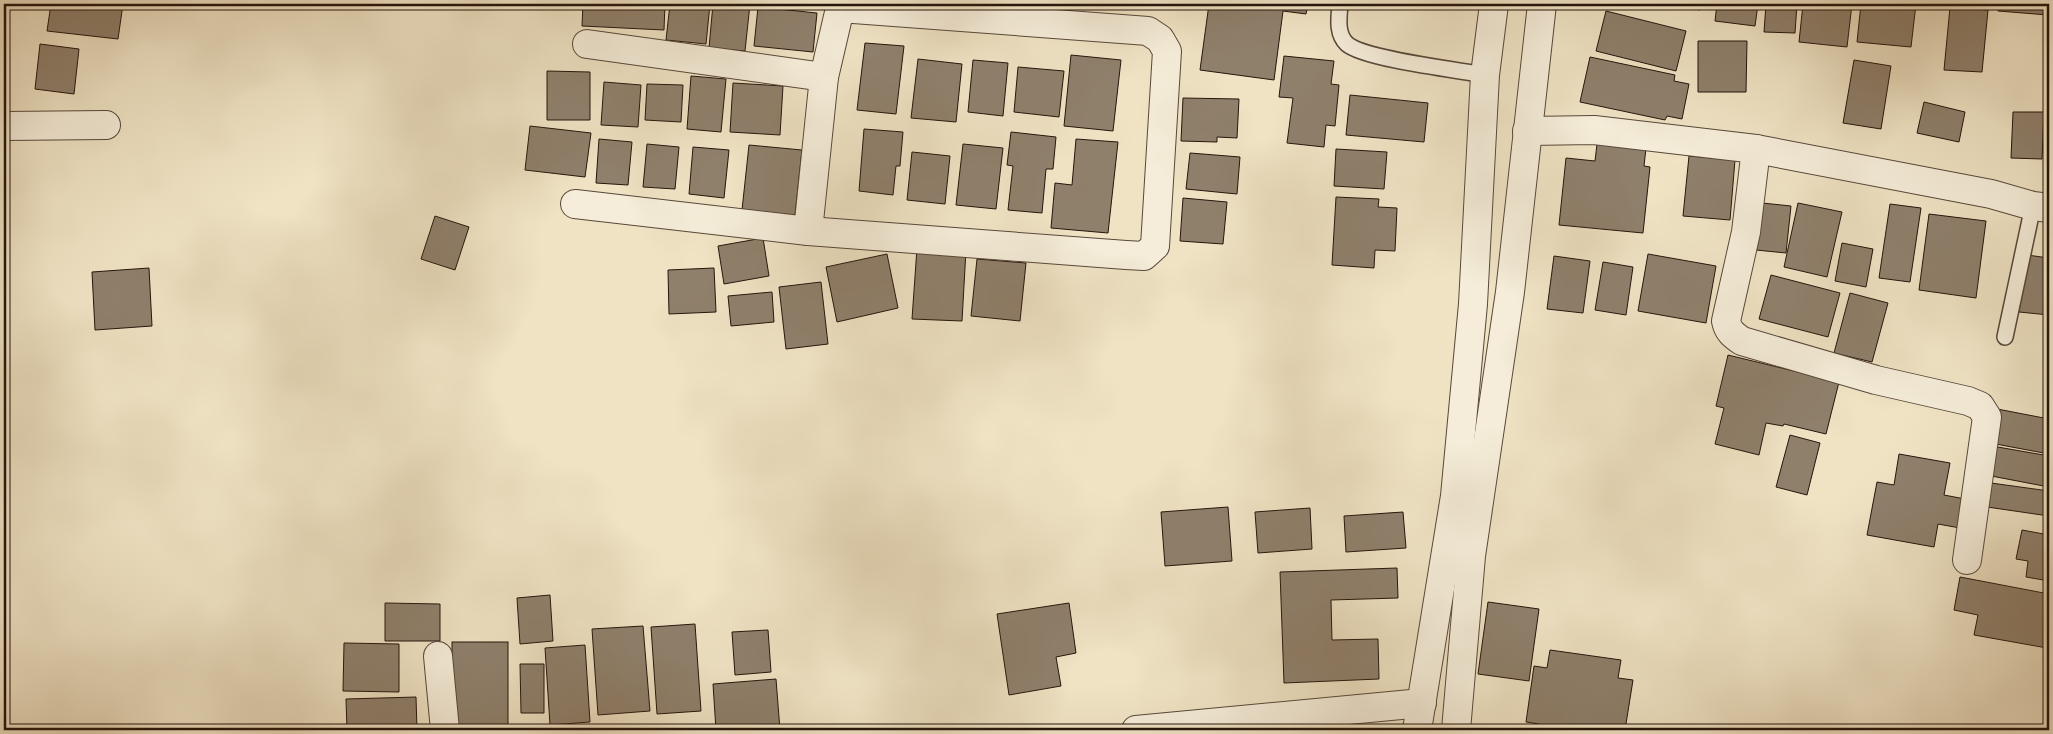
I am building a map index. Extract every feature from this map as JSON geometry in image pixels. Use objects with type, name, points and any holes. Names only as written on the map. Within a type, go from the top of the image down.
[{"type":"street","points":[[1417,730],[1455,496],[1473,304],[1485,75],[1494,4]]},
{"type":"street","points":[[1456,730],[1471,556],[1510,292],[1542,4]]},
{"type":"street","points":[[575,204],[808,231],[1144,256],[1155,246],[1166,51],[1160,39],[1148,31],[840,6],[824,77],[808,231]]},
{"type":"street","points":[[588,44],[824,77]]},
{"type":"street","points":[[4,126],[106,125]]},
{"type":"street","points":[[1527,131],[1594,130],[1756,149],[1991,194],[2041,207]]},
{"type":"street","points":[[1756,149],[1746,232],[1726,321],[1728,328],[1732,335],[1742,340],[1876,380],[1968,401],[1980,406],[1987,416],[1967,560]]},
{"type":"street","points":[[438,656],[445,730]]},
{"type":"street","points":[[1136,730],[1422,702]]},
{"type":"lane","points":[[1340,4],[1339,27],[1344,40],[1357,50],[1399,60],[1485,75]]},
{"type":"lane","points":[[2005,338],[2041,207]]},
{"type":"building","points":[[51,4],[123,4],[118,39],[47,31]]},
{"type":"building","points":[[583,4],[665,4],[664,30],[582,26]]},
{"type":"building","points":[[670,4],[710,4],[706,44],[666,40]]},
{"type":"building","points":[[713,4],[750,4],[745,51],[709,48]]},
{"type":"building","points":[[1209,4],[1308,4],[1306,14],[1283,11],[1274,80],[1200,70]]},
{"type":"building","points":[[1666,4],[1701,4],[1700,10]]},
{"type":"building","points":[[1717,4],[1758,4],[1755,26],[1715,21]]},
{"type":"building","points":[[1766,4],[1797,4],[1795,33],[1764,32]]},
{"type":"building","points":[[1803,4],[1852,4],[1847,47],[1799,42]]},
{"type":"building","points":[[1861,4],[1916,4],[1911,47],[1857,42]]},
{"type":"building","points":[[1998,4],[2049,4],[2048,15],[1998,11]]},
{"type":"building","points":[[758,7],[817,13],[813,52],[754,46]]},
{"type":"building","points":[[1950,7],[1988,10],[1982,72],[1944,70]]},
{"type":"building","points":[[1606,11],[1686,31],[1676,71],[1596,51]]},
{"type":"building","points":[[1698,41],[1747,41],[1746,92],[1698,92]]},
{"type":"building","points":[[865,43],[904,46],[896,114],[857,110]]},
{"type":"building","points":[[40,44],[79,49],[74,94],[35,89]]},
{"type":"building","points":[[1071,55],[1121,60],[1113,131],[1064,126]]},
{"type":"building","points":[[1284,56],[1334,61],[1331,84],[1339,85],[1335,126],[1326,125],[1324,147],[1287,143],[1293,98],[1279,97]]},
{"type":"building","points":[[1590,57],[1675,75],[1674,81],[1689,84],[1682,119],[1667,116],[1665,120],[1580,102]]},
{"type":"building","points":[[918,59],[962,64],[956,122],[911,118]]},
{"type":"building","points":[[973,60],[1008,63],[1003,116],[968,112]]},
{"type":"building","points":[[1854,60],[1891,66],[1881,129],[1843,123]]},
{"type":"building","points":[[1018,67],[1064,71],[1059,117],[1014,112]]},
{"type":"building","points":[[547,71],[590,72],[590,120],[547,120]]},
{"type":"building","points":[[691,76],[726,79],[721,132],[687,129]]},
{"type":"building","points":[[604,82],[641,85],[638,127],[601,125]]},
{"type":"building","points":[[733,83],[783,86],[780,135],[730,132]]},
{"type":"building","points":[[647,84],[683,85],[681,122],[645,120]]},
{"type":"building","points":[[1350,95],[1428,103],[1424,142],[1346,135]]},
{"type":"building","points":[[1183,98],[1239,99],[1237,138],[1217,137],[1217,142],[1181,141]]},
{"type":"building","points":[[1924,102],[1965,112],[1959,142],[1917,133]]},
{"type":"building","points":[[2013,112],[2044,112],[2042,159],[2011,158]]},
{"type":"building","points":[[530,126],[591,133],[585,177],[525,170]]},
{"type":"building","points":[[864,129],[903,132],[900,166],[896,166],[893,195],[859,191]]},
{"type":"building","points":[[1011,132],[1056,137],[1053,169],[1046,169],[1042,213],[1008,210],[1013,166],[1007,165]]},
{"type":"building","points":[[599,139],[632,142],[628,185],[596,183]]},
{"type":"building","points":[[1076,139],[1118,142],[1108,233],[1051,228],[1055,183],[1072,185]]},
{"type":"building","points":[[647,144],[679,147],[675,189],[643,187]]},
{"type":"building","points":[[963,144],[1003,148],[996,209],[956,205]]},
{"type":"building","points":[[1597,144],[1646,148],[1644,166],[1650,167],[1643,233],[1559,225],[1566,158],[1595,161]]},
{"type":"building","points":[[749,145],[802,150],[795,215],[742,210]]},
{"type":"building","points":[[693,147],[729,150],[724,198],[689,194]]},
{"type":"building","points":[[1336,149],[1387,152],[1384,189],[1334,186]]},
{"type":"building","points":[[912,152],[950,156],[945,204],[907,200]]},
{"type":"building","points":[[1190,153],[1240,157],[1237,194],[1186,189]]},
{"type":"building","points":[[1689,156],[1735,160],[1730,220],[1683,216]]},
{"type":"building","points":[[1336,197],[1379,199],[1378,207],[1397,208],[1395,251],[1375,250],[1374,268],[1332,265]]},
{"type":"building","points":[[1183,198],[1227,202],[1223,244],[1180,241]]},
{"type":"building","points":[[1762,203],[1791,206],[1786,253],[1756,250]]},
{"type":"building","points":[[1798,203],[1842,212],[1827,277],[1784,267]]},
{"type":"building","points":[[1890,204],[1921,208],[1910,282],[1879,278]]},
{"type":"building","points":[[1929,214],[1986,221],[1976,298],[1919,290]]},
{"type":"building","points":[[435,216],[469,227],[455,270],[421,259]]},
{"type":"building","points":[[763,238],[769,276],[724,284],[718,246]]},
{"type":"building","points":[[1842,243],[1873,249],[1866,287],[1835,281]]},
{"type":"building","points":[[917,248],[966,250],[962,321],[912,319]]},
{"type":"building","points":[[887,254],[898,308],[837,322],[826,267]]},
{"type":"building","points":[[1648,254],[1716,266],[1706,323],[1638,311]]},
{"type":"building","points":[[2027,255],[2049,258],[2049,315],[2019,312]]},
{"type":"building","points":[[1554,256],[1590,261],[1583,313],[1547,309]]},
{"type":"building","points":[[977,259],[1026,263],[1020,321],[971,316]]},
{"type":"building","points":[[1603,262],[1633,267],[1626,315],[1595,310]]},
{"type":"building","points":[[149,268],[152,326],[95,330],[92,272]]},
{"type":"building","points":[[714,268],[716,312],[669,314],[668,270]]},
{"type":"building","points":[[1771,275],[1840,293],[1828,337],[1759,319]]},
{"type":"building","points":[[821,282],[828,344],[786,349],[779,287]]},
{"type":"building","points":[[772,292],[774,322],[731,326],[728,296]]},
{"type":"building","points":[[1850,293],[1888,303],[1872,362],[1834,353]]},
{"type":"building","points":[[1728,355],[1839,382],[1826,434],[1784,424],[1783,426],[1766,423],[1759,455],[1715,444],[1724,408],[1716,406]]},
{"type":"building","points":[[1992,408],[2049,419],[2049,454],[1985,442]]},
{"type":"building","points":[[1790,435],[1820,443],[1807,495],[1776,487]]},
{"type":"building","points":[[1992,446],[2049,456],[2049,487],[1986,475]]},
{"type":"building","points":[[1899,454],[1950,463],[1944,495],[1965,499],[1960,528],[1938,524],[1934,547],[1867,535],[1877,482],[1894,485]]},
{"type":"building","points":[[1991,483],[2049,491],[2049,516],[1987,507]]},
{"type":"building","points":[[1228,507],[1232,561],[1165,566],[1161,512]]},
{"type":"building","points":[[1310,508],[1312,549],[1258,553],[1255,512]]},
{"type":"building","points":[[1403,512],[1406,548],[1346,552],[1344,516]]},
{"type":"building","points":[[2022,530],[2049,535],[2049,581],[2026,577],[2028,561],[2016,559]]},
{"type":"building","points":[[1397,568],[1398,598],[1331,600],[1332,640],[1378,639],[1379,679],[1284,683],[1280,572]]},
{"type":"building","points":[[1960,577],[2049,594],[2049,637],[2047,648],[1974,635],[1978,615],[1954,610]]},
{"type":"building","points":[[550,595],[553,641],[520,644],[517,598]]},
{"type":"building","points":[[1488,602],[1539,609],[1529,681],[1478,674]]},
{"type":"building","points":[[385,603],[440,604],[440,641],[385,641]]},
{"type":"building","points":[[1069,603],[1076,653],[1056,657],[1061,686],[1009,695],[997,614]]},
{"type":"building","points":[[695,624],[701,711],[657,714],[651,627]]},
{"type":"building","points":[[643,626],[650,711],[598,715],[592,629]]},
{"type":"building","points":[[768,630],[771,672],[735,675],[732,632]]},
{"type":"building","points":[[452,642],[508,642],[508,730],[452,730]]},
{"type":"building","points":[[344,643],[399,644],[399,692],[343,691]]},
{"type":"building","points":[[585,645],[590,722],[550,725],[545,648]]},
{"type":"building","points":[[1550,650],[1621,660],[1618,678],[1633,680],[1625,730],[1538,730],[1539,724],[1526,722],[1534,666],[1547,668]]},
{"type":"building","points":[[520,664],[544,664],[544,713],[521,713]]},
{"type":"building","points":[[776,679],[780,730],[716,730],[713,684]]},
{"type":"building","points":[[416,697],[417,730],[347,730],[346,699]]}]
